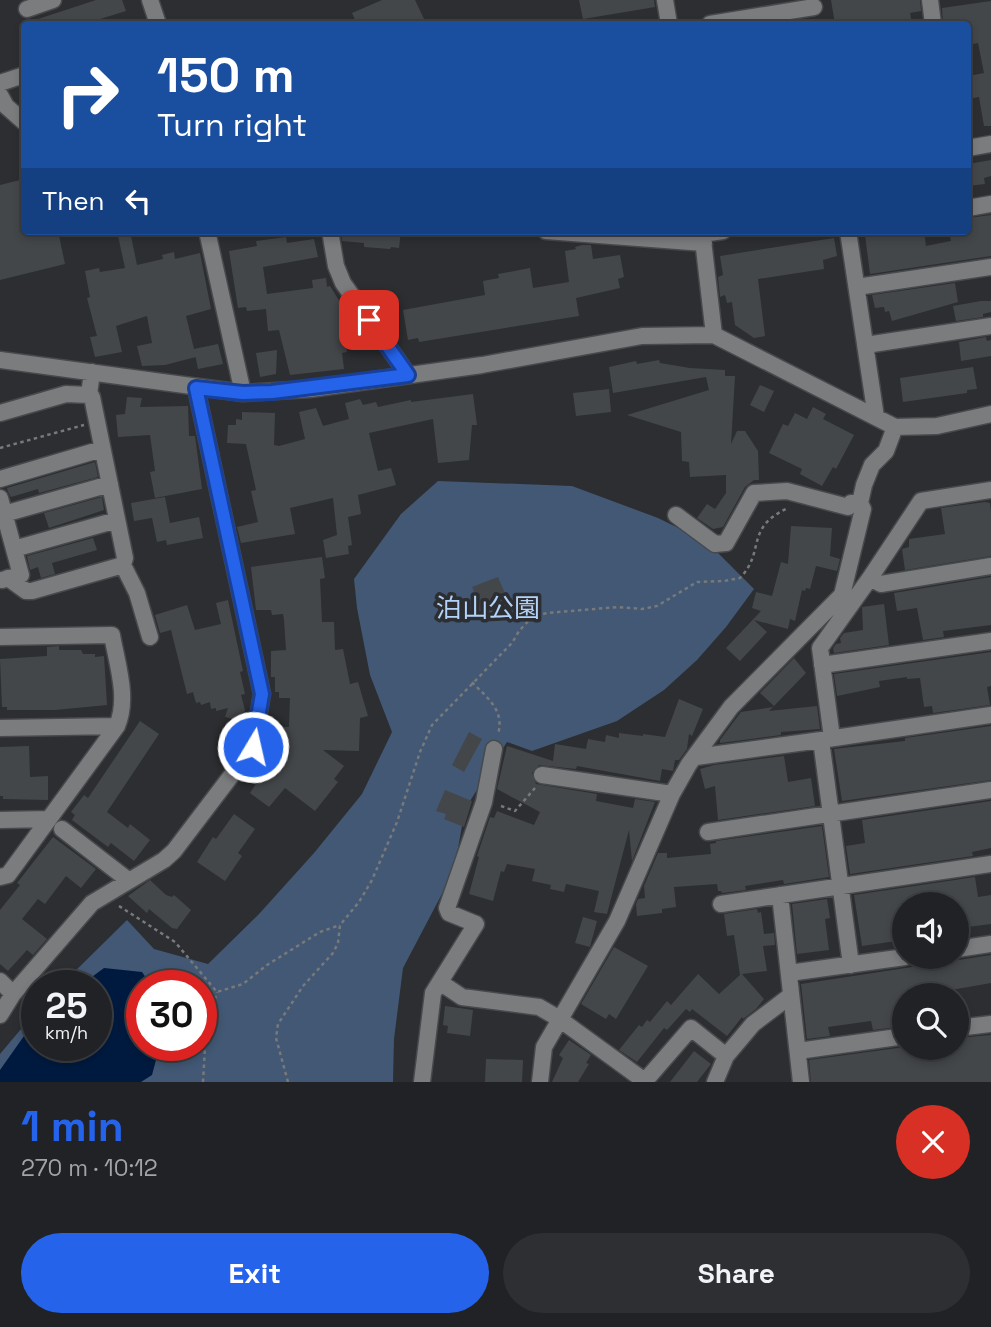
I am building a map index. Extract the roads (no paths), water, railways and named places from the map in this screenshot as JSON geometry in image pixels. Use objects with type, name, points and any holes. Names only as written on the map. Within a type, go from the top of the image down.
[{"type":"street","points":[[27,9],[53,0]]},
{"type":"street","points":[[150,0],[157,21]]},
{"type":"street","points":[[665,0],[668,21]]},
{"type":"street","points":[[930,0],[933,21]]},
{"type":"street","points":[[725,21],[813,4]]},
{"type":"street","points":[[0,83],[21,76]]},
{"type":"street","points":[[0,95],[6,106],[21,119]]},
{"type":"street","points":[[971,147],[991,144]]},
{"type":"street","points":[[971,207],[991,204]]},
{"type":"street","points":[[208,235],[243,393]]},
{"type":"street","points":[[331,235],[336,266],[343,283],[408,375]]},
{"type":"street","points":[[671,235],[703,236],[714,335]]},
{"type":"street","points":[[849,235],[876,418]]},
{"type":"street","points":[[857,287],[991,267]]},
{"type":"street","points":[[866,345],[991,326]]},
{"type":"street","points":[[0,360],[243,393],[310,389],[482,365],[642,336],[714,335],[895,427],[937,426],[991,414]]},
{"type":"street","points":[[92,372],[89,394],[125,558],[123,565],[137,593],[150,636]]},
{"type":"street","points":[[0,1015],[13,994],[92,902],[174,851],[253,747],[262,694],[196,388]]},
{"type":"street","points":[[0,412],[66,394],[89,394]]},
{"type":"street","points":[[540,1082],[544,1046],[617,920],[689,764],[731,707],[842,595],[863,509],[860,503],[864,485],[872,465],[886,451],[895,427]]},
{"type":"street","points":[[0,479],[102,449]]},
{"type":"street","points":[[4,579],[21,575],[3,518],[110,484]]},
{"type":"street","points":[[851,965],[831,813],[820,648],[921,501],[991,490]]},
{"type":"street","points":[[676,515],[715,544],[726,543],[754,494],[787,491],[848,507],[850,503],[860,503]]},
{"type":"street","points":[[14,549],[117,520]]},
{"type":"street","points":[[4,579],[26,591],[32,591],[123,565]]},
{"type":"street","points":[[870,578],[881,584],[991,566]]},
{"type":"street","points":[[0,637],[112,635],[123,698],[123,713],[117,726],[55,824],[8,875],[0,877]]},
{"type":"street","points":[[822,665],[991,640]]},
{"type":"street","points":[[696,757],[991,715]]},
{"type":"street","points":[[0,728],[117,726]]},
{"type":"street","points":[[422,1082],[433,993],[477,924],[449,913],[447,908],[484,802],[494,749]]},
{"type":"street","points":[[542,775],[673,794]]},
{"type":"street","points":[[708,832],[991,790]]},
{"type":"street","points":[[0,820],[55,824],[128,880]]},
{"type":"street","points":[[721,904],[991,864]]},
{"type":"street","points":[[780,895],[802,1082]]},
{"type":"street","points":[[969,947],[991,944]]},
{"type":"street","points":[[789,973],[892,959]]},
{"type":"street","points":[[0,981],[13,994]]},
{"type":"street","points":[[441,983],[462,997],[539,1007],[646,1082],[691,1028],[726,1056]]},
{"type":"street","points":[[715,1082],[726,1056],[753,1024],[790,996]]},
{"type":"street","points":[[969,1027],[991,1024]]},
{"type":"street","points":[[798,1051],[892,1038]]},
{"type":"park label","name":"泊山公園","points":[[488,608]]}]
